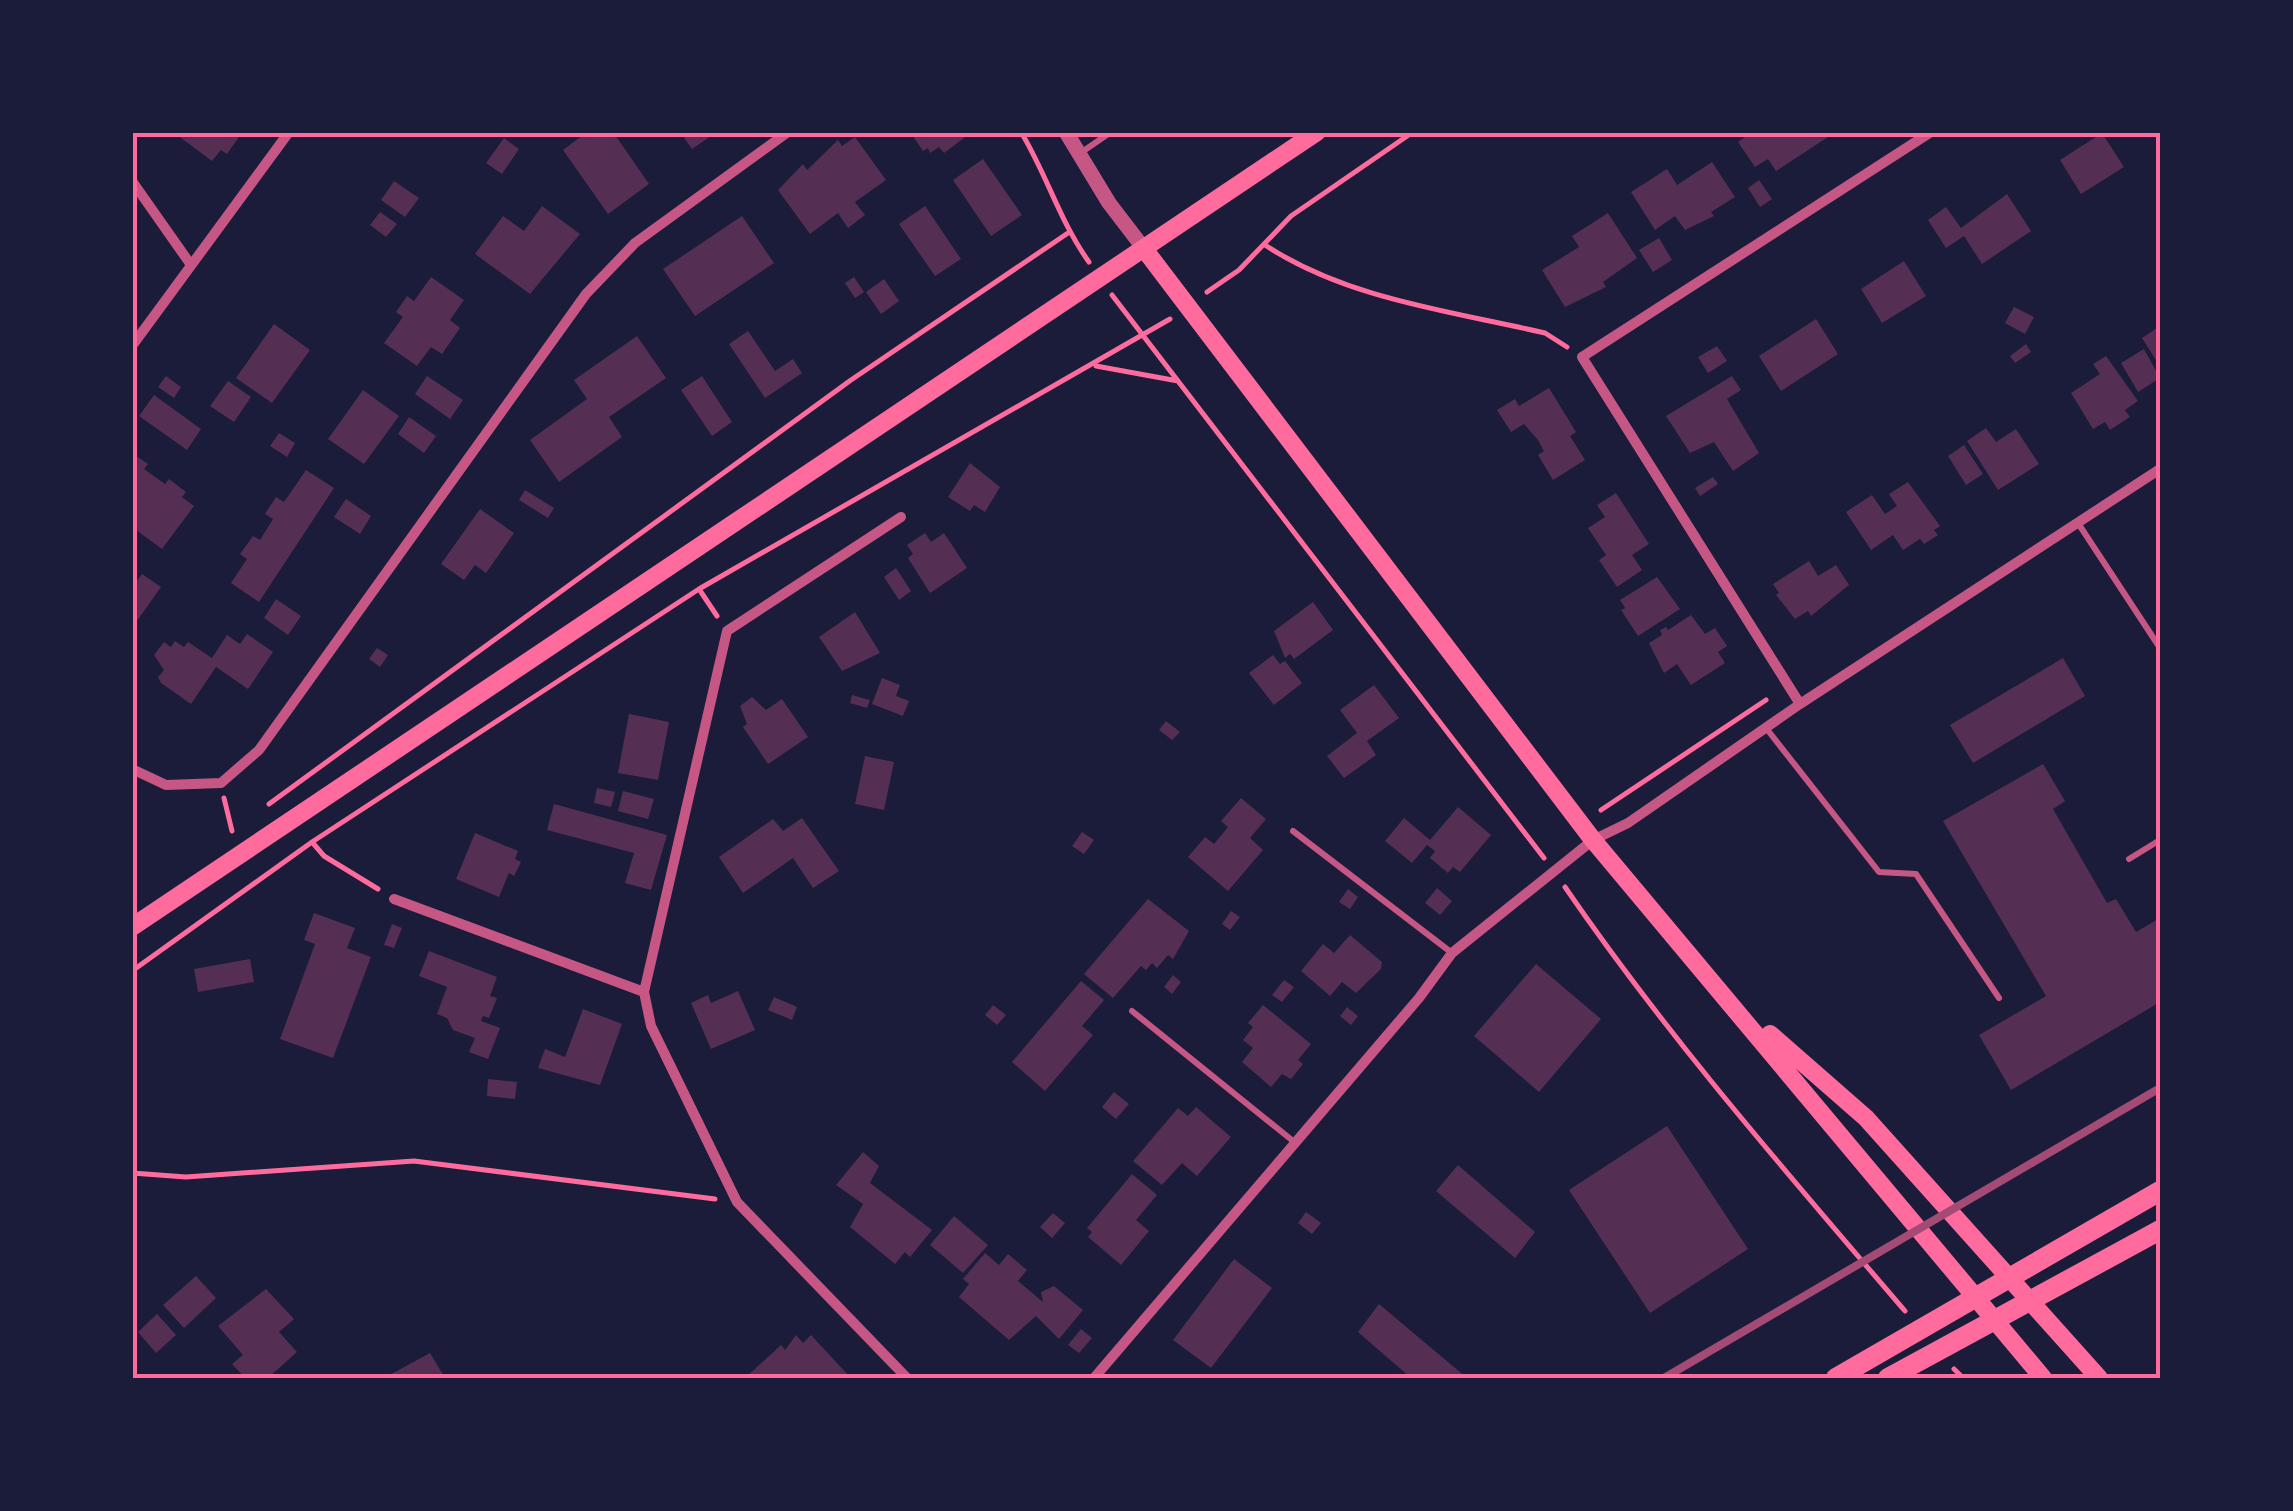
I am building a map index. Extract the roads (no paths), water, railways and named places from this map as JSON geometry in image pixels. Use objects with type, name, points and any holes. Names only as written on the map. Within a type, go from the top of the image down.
[{"type":"main road","points":[[132,928],[1317,132]]},
{"type":"main road","points":[[1145,250],[1593,840],[2043,1378]]},
{"type":"main road","points":[[1728,998],[1866,1118],[2099,1378]]},
{"type":"main road","points":[[1836,1378],[2160,1192]]},
{"type":"main road","points":[[1895,1375],[2160,1230]]},
{"type":"street","points":[[132,346],[289,132]]},
{"type":"street","points":[[132,768],[166,785],[221,784],[259,750],[586,294],[635,244],[788,132]]},
{"type":"street","points":[[1066,132],[1145,250]]},
{"type":"street","points":[[1800,704],[1582,357],[1931,132]]},
{"type":"street","points":[[132,182],[191,265]]},
{"type":"street","points":[[1094,1378],[1419,998],[1452,953],[1593,840],[1628,823],[1765,727],[2160,469]]},
{"type":"street","points":[[901,517],[727,631],[644,992],[651,1026],[738,1202],[907,1378]]},
{"type":"street","points":[[394,899],[644,992]]},
{"type":"lane","points":[[1079,154],[1112,132]]},
{"type":"lane","points":[[2078,522],[2160,648]]},
{"type":"lane","points":[[1765,727],[1880,872],[1916,874],[1999,998]]},
{"type":"lane","points":[[1293,831],[1452,953]]},
{"type":"lane","points":[[2129,859],[2160,840]]},
{"type":"lane","points":[[1132,1011],[1293,1141]]},
{"type":"railway","points":[[1664,1378],[2160,1088]]}]
